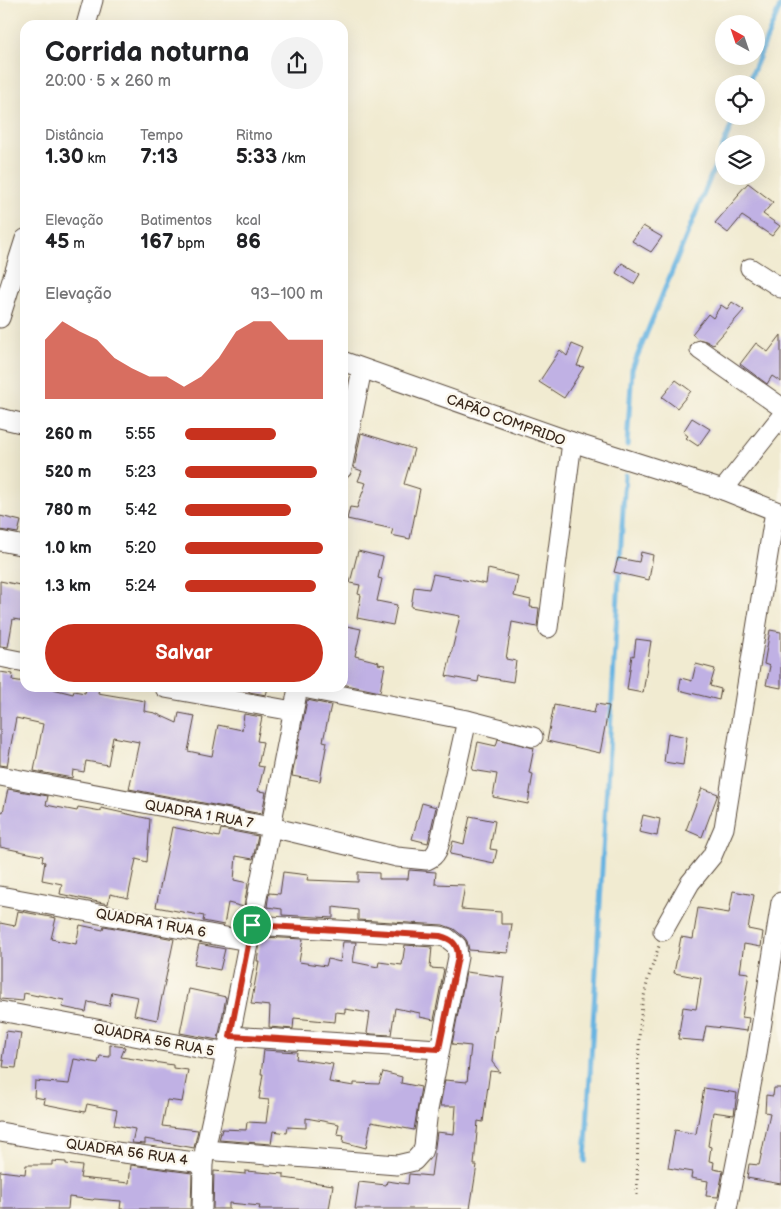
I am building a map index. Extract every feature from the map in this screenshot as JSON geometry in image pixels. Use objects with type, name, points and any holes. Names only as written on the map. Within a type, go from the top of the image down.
[{"type":"street","points":[[87,20],[93,0]]},
{"type":"street","points":[[0,318],[20,260]]},
{"type":"street","points":[[750,268],[781,288]]},
{"type":"street","points":[[700,350],[781,408]]},
{"type":"street","name":"CAPÃO COMPRIDO","points":[[348,364],[572,442],[548,628]]},
{"type":"street","points":[[348,439],[362,369]]},
{"type":"street","points":[[723,490],[781,417]]},
{"type":"street","points":[[0,418],[20,423]]},
{"type":"street","points":[[572,442],[723,490],[778,512],[724,828],[712,856],[686,889],[663,931]]},
{"type":"street","points":[[0,541],[20,545]]},
{"type":"street","points":[[0,657],[20,661]]},
{"type":"street","points":[[187,692],[293,711],[297,692]]},
{"type":"street","points":[[324,692],[467,720],[534,737]]},
{"type":"street","name":"QUADRA 1 RUA 7","points":[[0,776],[272,827],[293,711]]},
{"type":"street","points":[[250,933],[272,827],[397,857],[427,860],[431,858],[438,850],[467,720]]},
{"type":"street","name":"QUADRA 1 RUA 6","points":[[0,896],[250,933],[440,936],[451,940],[458,948],[458,957],[439,1049]]},
{"type":"street","points":[[726,1209],[756,1060],[781,902]]},
{"type":"street","name":"QUADRA 56 RUA 5","points":[[0,1011],[228,1045],[250,933]]},
{"type":"street","points":[[202,1209],[204,1157],[397,1165],[414,1161],[422,1152],[426,1141],[428,1110],[439,1049],[228,1045]]},
{"type":"street","name":"QUADRA 56 RUA 4","points":[[0,1132],[108,1151],[204,1157],[228,1045]]},
{"type":"path","points":[[637,1195],[641,1013],[648,979],[663,931]]},
{"type":"building","points":[[746,185],[751,185],[773,202],[763,214],[780,226],[772,236],[742,216],[728,233],[715,223]]},
{"type":"building","points":[[643,226],[662,237],[651,252],[632,241]]},
{"type":"building","points":[[622,263],[640,274],[634,284],[616,273]]},
{"type":"building","points":[[732,302],[744,310],[713,345],[698,339],[692,334],[708,314],[713,318],[721,305],[727,309]]},
{"type":"building","points":[[781,335],[781,382],[772,376],[767,384],[740,364],[756,343],[768,352]]},
{"type":"building","points":[[572,344],[584,349],[577,366],[584,367],[564,398],[539,382],[560,350],[567,356]]},
{"type":"building","points":[[676,380],[691,391],[677,408],[662,397]]},
{"type":"building","points":[[692,418],[710,429],[698,446],[686,438],[688,436],[683,432]]},
{"type":"building","points":[[361,433],[414,449],[404,484],[420,489],[410,539],[391,535],[393,529],[348,519],[350,507],[357,508],[366,483],[358,481],[362,471],[354,468]]},
{"type":"building","points":[[0,516],[20,521],[18,533],[0,530]]},
{"type":"building","points":[[358,551],[383,557],[378,578],[382,579],[377,601],[397,605],[393,625],[357,618],[361,595],[358,594],[360,585],[350,583]]},
{"type":"building","points":[[641,552],[653,555],[649,580],[614,572],[618,558],[639,562]]},
{"type":"building","points":[[488,569],[518,576],[514,596],[531,600],[530,607],[539,608],[537,627],[512,622],[506,659],[516,661],[513,682],[479,676],[478,682],[446,676],[460,616],[411,607],[414,587],[429,589],[433,574],[486,584]]},
{"type":"building","points":[[0,581],[20,585],[20,620],[13,619],[8,647],[0,646]]},
{"type":"building","points":[[348,626],[361,629],[355,656],[385,665],[380,692],[348,685]]},
{"type":"building","points":[[770,630],[781,632],[781,688],[766,685],[770,666],[764,664]]},
{"type":"building","points":[[636,639],[651,641],[643,693],[627,690]]},
{"type":"building","points":[[696,664],[715,669],[710,686],[721,689],[719,700],[679,690],[681,678],[692,681]]},
{"type":"building","points":[[0,672],[13,674],[12,680],[20,681],[20,692],[65,692],[73,694],[74,692],[98,692],[145,701],[144,711],[155,713],[177,723],[179,713],[195,716],[188,751],[212,756],[218,725],[242,730],[244,714],[262,717],[257,741],[263,742],[258,766],[264,767],[258,791],[266,792],[262,814],[129,789],[139,742],[113,737],[108,765],[86,761],[84,772],[73,770],[72,778],[34,771],[43,724],[16,718],[7,766],[0,765]]},
{"type":"building","points":[[249,692],[267,692],[266,695]]},
{"type":"building","points":[[307,700],[331,705],[323,741],[327,742],[320,781],[292,776]]},
{"type":"building","points":[[596,704],[609,706],[600,753],[547,741],[554,705],[594,713]]},
{"type":"building","points":[[668,733],[687,737],[683,765],[664,762]]},
{"type":"building","points":[[498,739],[534,748],[529,773],[533,774],[528,804],[493,797],[497,774],[472,770],[478,742],[496,746]]},
{"type":"building","points":[[702,788],[718,794],[702,837],[686,830]]},
{"type":"building","points":[[8,789],[48,796],[46,805],[77,811],[78,807],[101,811],[101,808],[150,819],[147,862],[136,859],[128,898],[110,894],[108,904],[60,894],[62,884],[42,880],[45,862],[42,861],[43,856],[0,847],[0,811],[3,812]]},
{"type":"building","points":[[422,803],[436,807],[428,843],[412,839]]},
{"type":"building","points":[[643,815],[660,819],[657,836],[639,832]]},
{"type":"building","points":[[470,816],[495,821],[490,849],[497,850],[494,863],[450,854],[453,841],[464,844]]},
{"type":"building","points":[[172,827],[219,837],[221,829],[258,836],[253,859],[236,856],[234,880],[248,883],[244,907],[228,903],[224,925],[203,921],[204,916],[156,907]]},
{"type":"building","points":[[409,870],[436,872],[435,884],[465,885],[461,909],[501,912],[501,924],[512,924],[508,953],[469,950],[464,937],[454,929],[443,925],[358,920],[358,910],[333,907],[333,918],[282,915],[282,909],[267,907],[269,893],[280,894],[283,872],[308,875],[307,880],[358,882],[358,872],[379,873],[379,879],[408,879]]},
{"type":"building","points":[[733,891],[754,895],[748,929],[763,932],[761,947],[744,944],[740,972],[749,973],[742,1017],[749,1018],[747,1031],[706,1026],[703,1041],[678,1039],[683,1007],[696,1009],[701,978],[674,973],[681,937],[693,939],[698,908],[729,913]]},
{"type":"building","points":[[18,911],[56,918],[51,939],[76,944],[80,925],[103,930],[104,926],[174,939],[157,1020],[134,1015],[138,997],[112,992],[109,1006],[88,1002],[86,1012],[62,1007],[64,1000],[38,995],[24,993],[23,1001],[0,999],[0,923],[15,926]]},
{"type":"building","points":[[261,937],[303,939],[299,962],[326,966],[328,959],[340,962],[343,942],[356,942],[353,962],[378,967],[379,962],[402,965],[405,945],[432,947],[430,968],[444,969],[434,1020],[420,1017],[420,1013],[395,1008],[391,1035],[372,1034],[367,1033],[370,1013],[345,1009],[345,1013],[336,1012],[335,1022],[294,1018],[293,1029],[269,1027],[270,1006],[251,1004],[259,961],[257,961]]},
{"type":"building","points":[[199,944],[225,949],[220,970],[194,965]]},
{"type":"building","points":[[466,972],[504,977],[497,1031],[495,1030],[492,1062],[500,1072],[490,1071],[483,1122],[478,1121],[474,1165],[477,1165],[470,1209],[355,1209],[359,1182],[386,1185],[387,1181],[408,1184],[409,1174],[431,1176],[437,1132],[454,1134],[456,1106],[440,1106],[445,1080],[467,1082],[471,1046],[452,1044]]},
{"type":"building","points":[[189,989],[226,997],[218,1040],[180,1033]]},
{"type":"building","points":[[6,1031],[21,1033],[16,1068],[3,1067],[4,1061],[2,1060]]},
{"type":"building","points":[[110,1045],[125,1047],[121,1057],[173,1065],[173,1068],[188,1070],[182,1102],[167,1100],[162,1126],[198,1130],[194,1148],[145,1139],[145,1144],[132,1143],[135,1129],[114,1125],[117,1110],[87,1104],[85,1112],[44,1104],[45,1099],[34,1097],[35,1081],[69,1084],[74,1059],[98,1063],[100,1056],[110,1057]]},
{"type":"building","points":[[264,1050],[297,1052],[296,1059],[333,1064],[329,1082],[354,1086],[354,1083],[379,1084],[383,1072],[402,1077],[401,1083],[421,1087],[414,1130],[371,1122],[366,1148],[343,1142],[344,1135],[337,1134],[339,1124],[306,1118],[306,1128],[288,1127],[287,1133],[273,1131],[271,1144],[219,1140],[222,1129],[246,1130],[247,1122],[266,1123],[269,1100],[259,1099]]},
{"type":"building","points":[[704,1088],[737,1093],[734,1115],[713,1112],[708,1146],[711,1147],[709,1161],[714,1162],[713,1169],[723,1171],[718,1197],[706,1196],[708,1181],[691,1178],[692,1172],[668,1168],[675,1130],[696,1134]]},
{"type":"building","points":[[774,1088],[781,1088],[781,1184],[747,1178],[749,1164],[759,1165],[770,1113],[765,1112],[766,1095],[773,1096]]},
{"type":"building","points":[[52,1161],[82,1166],[80,1178],[129,1183],[131,1165],[192,1173],[191,1209],[120,1209],[121,1201],[69,1197],[68,1209],[0,1209],[0,1171],[25,1174],[26,1165],[52,1165]]},
{"type":"building","points":[[214,1171],[245,1174],[245,1171],[284,1174],[284,1178],[333,1185],[329,1209],[259,1209],[260,1206],[229,1203],[229,1209],[213,1209]]},
{"type":"waterway","points":[[752,75],[781,4]]},
{"type":"waterway","points":[[728,135],[731,125]]},
{"type":"waterway","points":[[627,445],[632,369],[715,166]]},
{"type":"waterway","points":[[585,1161],[625,475]]},
{"type":"route","points":[[252,925],[392,935],[440,936],[451,940],[458,948],[458,957],[439,1049],[230,1036],[252,925]]}]
